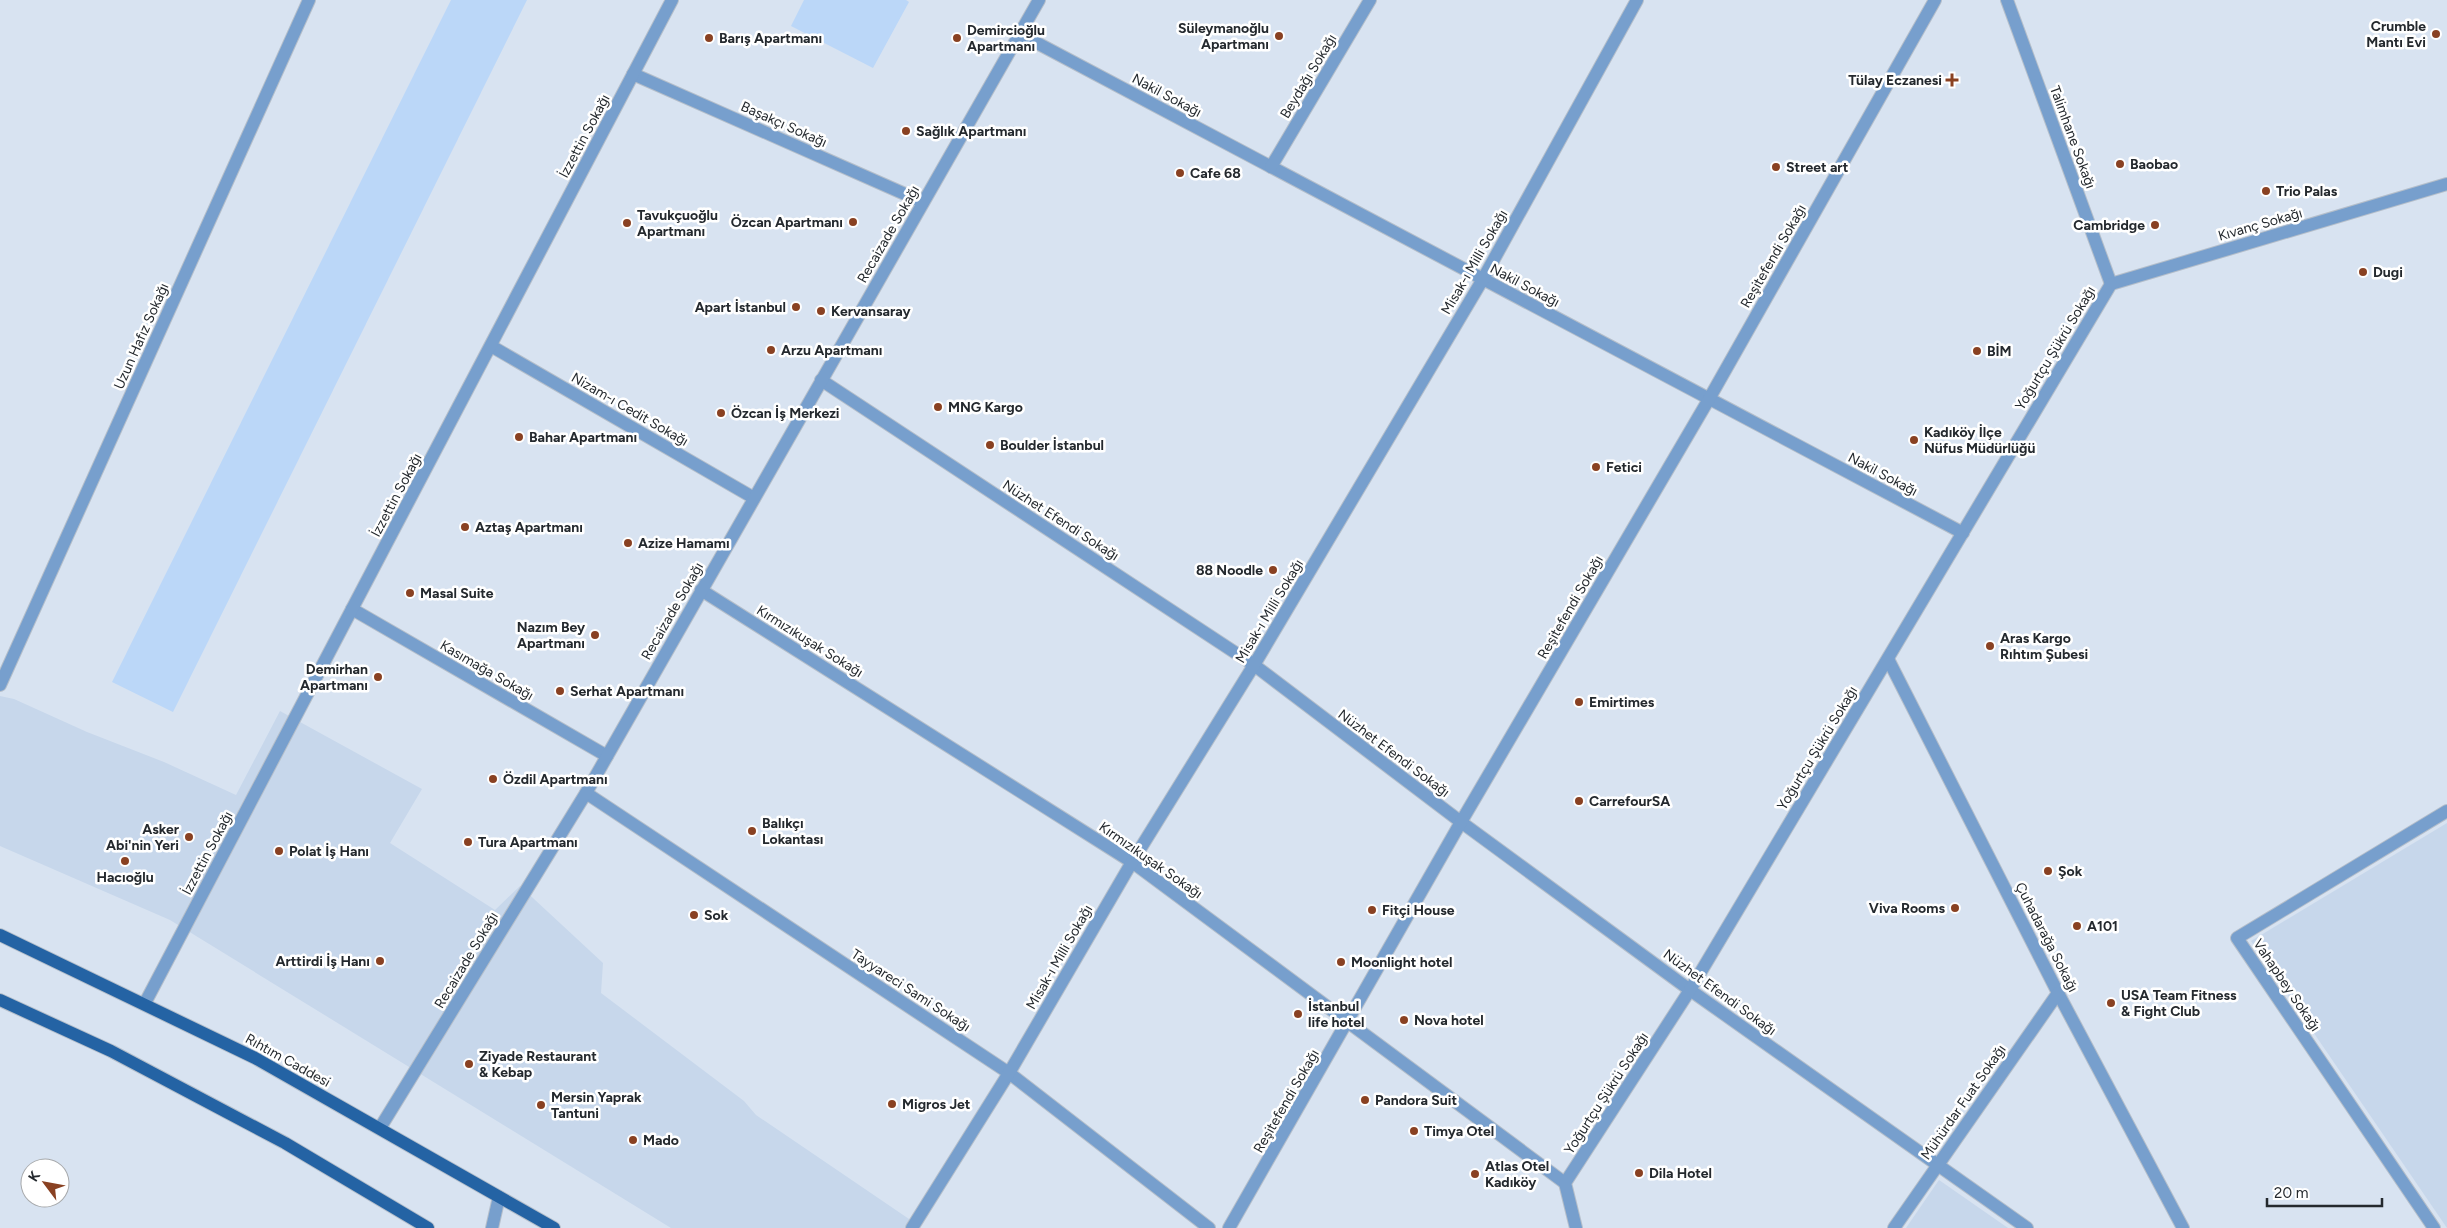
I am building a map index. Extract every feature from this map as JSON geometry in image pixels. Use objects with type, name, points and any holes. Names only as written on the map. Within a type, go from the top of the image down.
[{"type":"main road","name":"Rıhtım Caddesi","points":[[0,935],[145,1003],[255,1058],[554,1228]]},
{"type":"main road","points":[[0,1000],[112,1051],[285,1143],[428,1228]]},
{"type":"street","name":"Uzun Hafız Sokağı","points":[[0,685],[309,0]]},
{"type":"street","name":"İzzettin Sokağı","points":[[145,1003],[672,0]]},
{"type":"street","name":"Recaizade Sokağı","points":[[380,1128],[586,793],[1039,0]]},
{"type":"street","name":"Beydağı Sokağı","points":[[1271,168],[1370,0]]},
{"type":"street","name":"Misak-ı Milli Sokağı","points":[[912,1228],[1009,1073],[1132,862],[1254,665],[1483,280],[1637,0]]},
{"type":"street","name":"Reşitefendi Sokağı","points":[[1229,1228],[1461,822],[1709,399],[1935,0]]},
{"type":"street","name":"Talimhane Sokağı","points":[[2007,0],[2111,284]]},
{"type":"street","name":"Nakil Sokağı","points":[[1020,34],[1963,533]]},
{"type":"street","name":"Başakçı Sokağı","points":[[633,74],[923,202]]},
{"type":"street","name":"Kıvanç Sokağı","points":[[2111,284],[2447,184]]},
{"type":"street","name":"Yoğurtçu Şükrü Sokağı","points":[[1565,1183],[1690,990],[2111,284]]},
{"type":"street","name":"Nizam-ı Cedit Sokağı","points":[[491,346],[754,498]]},
{"type":"street","name":"Nüzhet Efendi Sokağı","points":[[821,380],[1254,665],[1461,822],[1690,990],[1936,1166],[2027,1228]]},
{"type":"street","name":"Kırmızıkuşak Sokağı","points":[[701,590],[1132,862],[1565,1183]]},
{"type":"street","name":"Kasımağa Sokağı","points":[[352,609],[607,756]]},
{"type":"street","name":"Çuhadarağa Sokağı","points":[[1888,659],[2058,993],[2183,1228]]},
{"type":"street","name":"Tayyareci Sami Sokağı","points":[[586,793],[1009,1073],[1209,1228]]},
{"type":"street","name":"Vahapbey Sokağı","points":[[2434,1228],[2237,938],[2447,811]]},
{"type":"street","name":"Mühürdar Fuat Sokağı","points":[[1894,1228],[2058,993]]},
{"type":"street","points":[[1565,1183],[1576,1228]]},
{"type":"street","points":[[492,1228],[499,1197]]},
{"type":"shaded area","points":[[451,0],[527,0],[173,712],[112,682]]},
{"type":"shaded area","points":[[804,0],[906,0],[909,2],[873,68],[791,26]]},
{"type":"shaded area","points":[[0,696],[14,699],[87,732],[164,762],[236,795],[280,711],[422,789],[390,843],[495,910],[520,886],[603,963],[601,993],[744,1101],[756,1115],[912,1221],[907,1228],[671,1228],[170,920],[0,846]]},
{"type":"shaded area","points":[[2447,823],[2447,1228],[2251,941]]},
{"type":"shaded area","points":[[1939,1180],[2008,1228],[1906,1228]]},
{"type":"place","name":"Crumble Mantı Evi","points":[[2436,34]]},
{"type":"place","name":"Süleymanoğlu Apartmanı","points":[[1279,36]]},
{"type":"place","name":"Barış Apartmanı","points":[[709,38]]},
{"type":"place","name":"Demircioğlu Apartmanı","points":[[957,38]]},
{"type":"place","name":"Tülay Eczanesi","points":[[1952,80]]},
{"type":"place","name":"Sağlık Apartmanı","points":[[906,131]]},
{"type":"place","name":"Baobao","points":[[2120,164]]},
{"type":"place","name":"Street art","points":[[1776,167]]},
{"type":"place","name":"Cafe 68","points":[[1180,173]]},
{"type":"place","name":"Trio Palas","points":[[2266,191]]},
{"type":"place","name":"Özcan Apartmanı","points":[[853,222]]},
{"type":"place","name":"Tavukçuoğlu Apartmanı","points":[[627,223]]},
{"type":"place","name":"Cambridge","points":[[2155,225]]},
{"type":"place","name":"Dugi","points":[[2363,272]]},
{"type":"place","name":"Apart İstanbul","points":[[796,307]]},
{"type":"place","name":"Kervansaray","points":[[821,311]]},
{"type":"place","name":"Arzu Apartmanı","points":[[771,350]]},
{"type":"place","name":"BİM","points":[[1977,351]]},
{"type":"place","name":"MNG Kargo","points":[[938,407]]},
{"type":"place","name":"Özcan İş Merkezi","points":[[721,413]]},
{"type":"place","name":"Bahar Apartmanı","points":[[519,437]]},
{"type":"place","name":"Kadıköy İlçe Nüfus Müdürlüğü","points":[[1914,440]]},
{"type":"place","name":"Boulder İstanbul","points":[[990,445]]},
{"type":"place","name":"Fetici","points":[[1596,467]]},
{"type":"place","name":"Aztaş Apartmanı","points":[[465,527]]},
{"type":"place","name":"Azize Hamamı","points":[[628,543]]},
{"type":"place","name":"88 Noodle","points":[[1273,570]]},
{"type":"place","name":"Masal Suite","points":[[410,593]]},
{"type":"place","name":"Nazım Bey Apartmanı","points":[[595,635]]},
{"type":"place","name":"Aras Kargo Rıhtım Şubesi","points":[[1990,646]]},
{"type":"place","name":"Demirhan Apartmanı","points":[[378,677]]},
{"type":"place","name":"Serhat Apartmanı","points":[[560,691]]},
{"type":"place","name":"Emirtimes","points":[[1579,702]]},
{"type":"place","name":"Özdil Apartmanı","points":[[493,779]]},
{"type":"place","name":"CarrefourSA","points":[[1579,801]]},
{"type":"place","name":"Balıkçı Lokantası","points":[[752,831]]},
{"type":"place","name":"Asker Abi'nin Yeri","points":[[189,837]]},
{"type":"place","name":"Tura Apartmanı","points":[[468,842]]},
{"type":"place","name":"Polat İş Hanı","points":[[279,851]]},
{"type":"place","name":"Hacıoğlu","points":[[125,861]]},
{"type":"place","name":"Şok","points":[[2048,871]]},
{"type":"place","name":"Viva Rooms","points":[[1955,908]]},
{"type":"place","name":"Fitçi House","points":[[1372,910]]},
{"type":"place","name":"Sok","points":[[694,915]]},
{"type":"place","name":"A101","points":[[2077,926]]},
{"type":"place","name":"Arttirdi İş Hanı","points":[[380,961]]},
{"type":"place","name":"Moonlight hotel","points":[[1341,962]]},
{"type":"place","name":"USA Team Fitness & Fight Club","points":[[2111,1003]]},
{"type":"place","name":"İstanbul life hotel","points":[[1298,1014]]},
{"type":"place","name":"Nova hotel","points":[[1404,1020]]},
{"type":"place","name":"Ziyade Restaurant & Kebap","points":[[469,1064]]},
{"type":"place","name":"Pandora Suit","points":[[1365,1100]]},
{"type":"place","name":"Migros Jet","points":[[892,1104]]},
{"type":"place","name":"Mersin Yaprak Tantuni","points":[[541,1105]]},
{"type":"place","name":"Timya Otel","points":[[1414,1131]]},
{"type":"place","name":"Mado","points":[[633,1140]]},
{"type":"place","name":"Dila Hotel","points":[[1639,1173]]},
{"type":"place","name":"Atlas Otel Kadıköy","points":[[1475,1174]]}]
